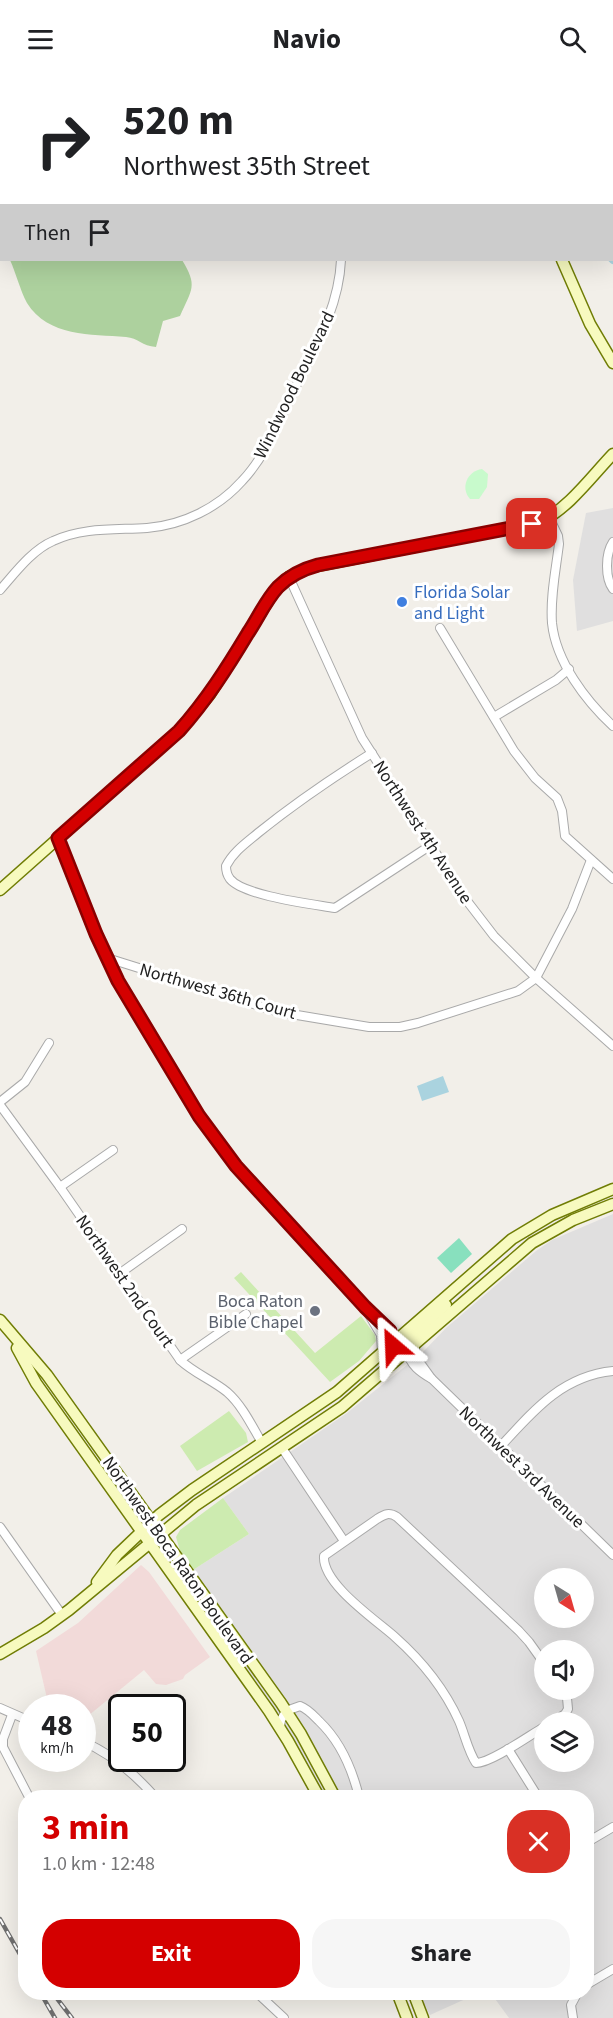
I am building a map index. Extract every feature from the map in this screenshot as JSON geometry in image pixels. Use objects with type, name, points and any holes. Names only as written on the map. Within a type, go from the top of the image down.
[{"type":"street","name":"Windwood Boulevard","points":[[0,590],[30,557],[52,541],[86,530],[146,528],[178,522],[216,504],[242,482],[262,455],[329,317],[338,286],[341,261]]},
{"type":"street","points":[[562,261],[598,339],[613,363]]},
{"type":"street","points":[[0,890],[179,731],[214,687],[273,593],[289,577],[306,568],[318,565],[521,526],[549,517],[613,454]]},
{"type":"street","points":[[549,517],[558,536],[559,544],[552,607],[552,623],[558,648],[594,707],[613,726]]},
{"type":"street","points":[[613,542],[610,547],[607,574],[608,583],[613,589]]},
{"type":"street","name":"Northwest 4th Avenue","points":[[289,577],[355,724],[476,913],[494,936],[536,978],[613,1046]]},
{"type":"street","points":[[440,628],[524,765],[557,798],[560,803],[565,836],[613,879]]},
{"type":"street","points":[[494,717],[556,680],[569,669]]},
{"type":"street","points":[[372,753],[291,806],[230,858],[226,866],[229,879],[239,886],[279,900],[335,908],[431,845]]},
{"type":"street","points":[[58,838],[118,981],[188,1099],[236,1166],[365,1307],[390,1331],[393,1342],[389,1356],[354,1389],[340,1408]]},
{"type":"street","points":[[536,978],[572,909],[591,861]]},
{"type":"street","name":"Northwest 36th Court","points":[[107,958],[279,1012],[369,1027],[400,1027],[418,1023],[518,991],[536,978]]},
{"type":"street","points":[[0,1104],[25,1082],[49,1043]]},
{"type":"street","name":"Northwest 2nd Court","points":[[0,1104],[180,1360],[192,1371],[227,1392],[262,1443]]},
{"type":"street","points":[[60,1187],[113,1150]]},
{"type":"street","points":[[89,1592],[117,1555],[151,1522],[192,1490],[327,1399],[512,1239],[565,1209],[613,1189]]},
{"type":"street","points":[[0,1654],[62,1615],[196,1505],[340,1408],[512,1258],[542,1236],[573,1220],[613,1204]]},
{"type":"street","points":[[119,1274],[182,1229]]},
{"type":"street","points":[[477,1289],[512,1251],[527,1229]]},
{"type":"street","points":[[410,1348],[411,1337],[447,1304],[459,1284]]},
{"type":"street","points":[[365,1307],[381,1335],[382,1352]]},
{"type":"street","points":[[180,1360],[246,1314]]},
{"type":"street","name":"Northwest Boca Raton Boulevard","points":[[0,1320],[47,1375],[286,1711],[331,1790]]},
{"type":"street","name":"Northwest Boca Raton Boulevard","points":[[8,1331],[36,1383],[280,1727],[315,1790]]},
{"type":"street","name":"Northwest 3rd Avenue","points":[[410,1348],[411,1363],[422,1374],[432,1379],[613,1556]]},
{"type":"street","points":[[501,1446],[545,1401],[566,1384],[586,1376],[613,1371]]},
{"type":"street","points":[[282,1448],[344,1541]]},
{"type":"street","points":[[534,1649],[519,1631],[391,1513],[386,1514],[324,1556],[326,1568],[332,1578],[356,1604],[416,1656],[435,1679],[449,1701],[476,1763],[480,1764],[534,1733]]},
{"type":"street","points":[[0,1527],[62,1615]]},
{"type":"street","points":[[280,1727],[286,1711],[294,1707],[304,1707],[330,1732],[346,1757],[356,1790]]},
{"type":"street","points":[[0,1708],[18,1716]]},
{"type":"street","points":[[12,1714],[3,1739],[3,1747],[25,1790]]},
{"type":"street","points":[[96,1748],[116,1759],[149,1790]]},
{"type":"street","points":[[508,1749],[534,1790]]},
{"type":"street","points":[[594,1838],[613,1827]]},
{"type":"street","points":[[594,1980],[613,1969]]},
{"type":"street","points":[[265,2000],[284,2018]]},
{"type":"street","points":[[400,2000],[407,2018]]},
{"type":"street","points":[[416,2000],[423,2018]]},
{"type":"street","points":[[573,2018],[571,2005],[574,2000]]},
{"type":"shaded area","points":[[613,508],[613,621],[577,631],[573,580],[586,513]]},
{"type":"shaded area","points":[[613,1214],[613,2018],[509,2018],[496,2000],[594,2000],[594,1790],[310,1790],[193,1570],[249,1534],[223,1498],[347,1413],[423,1352],[446,1328],[552,1240]]},
{"type":"shaded area","points":[[141,1565],[149,1572],[210,1657],[185,1675],[183,1679],[166,1685],[156,1684],[144,1670],[115,1694],[108,1694],[108,1700],[96,1709],[96,1694],[46,1694],[36,1651],[78,1623]]},
{"type":"shaded area","points":[[422,2000],[463,2000],[430,2015]]},
{"type":"green space","points":[[10,261],[183,261],[192,282],[188,300],[180,316],[163,321],[156,347],[130,338],[85,334],[58,328],[36,314],[22,293]]},
{"type":"green space","points":[[482,469],[488,474],[487,487],[479,499],[470,499],[465,485],[472,473]]},
{"type":"green space","points":[[459,1238],[472,1254],[451,1273],[437,1258]]},
{"type":"green space","points":[[241,1272],[315,1353],[361,1316],[375,1335],[376,1341],[359,1361],[330,1382],[234,1278]]},
{"type":"green space","points":[[229,1411],[246,1433],[248,1442],[197,1471],[180,1446]]},
{"type":"green space","points":[[223,1498],[249,1534],[193,1570],[180,1551],[176,1537],[180,1530]]},
{"type":"water","points":[[443,1076],[449,1092],[422,1101],[417,1086]]},
{"type":"railway","points":[[0,1919],[18,1951]]},
{"type":"railway","points":[[45,2000],[55,2018]]},
{"type":"railway","points":[[58,2000],[72,2018]]},
{"type":"place","name":"Florida Solar and Light","points":[[402,602]]},
{"type":"place","name":"Boca Raton Bible Chapel","points":[[315,1311]]},
{"type":"route","points":[[393,1346],[390,1331],[365,1307],[236,1166],[199,1116],[118,981],[96,934],[58,838],[179,731],[195,713],[219,681],[273,593],[289,577],[306,568],[318,565],[532,524]]}]
